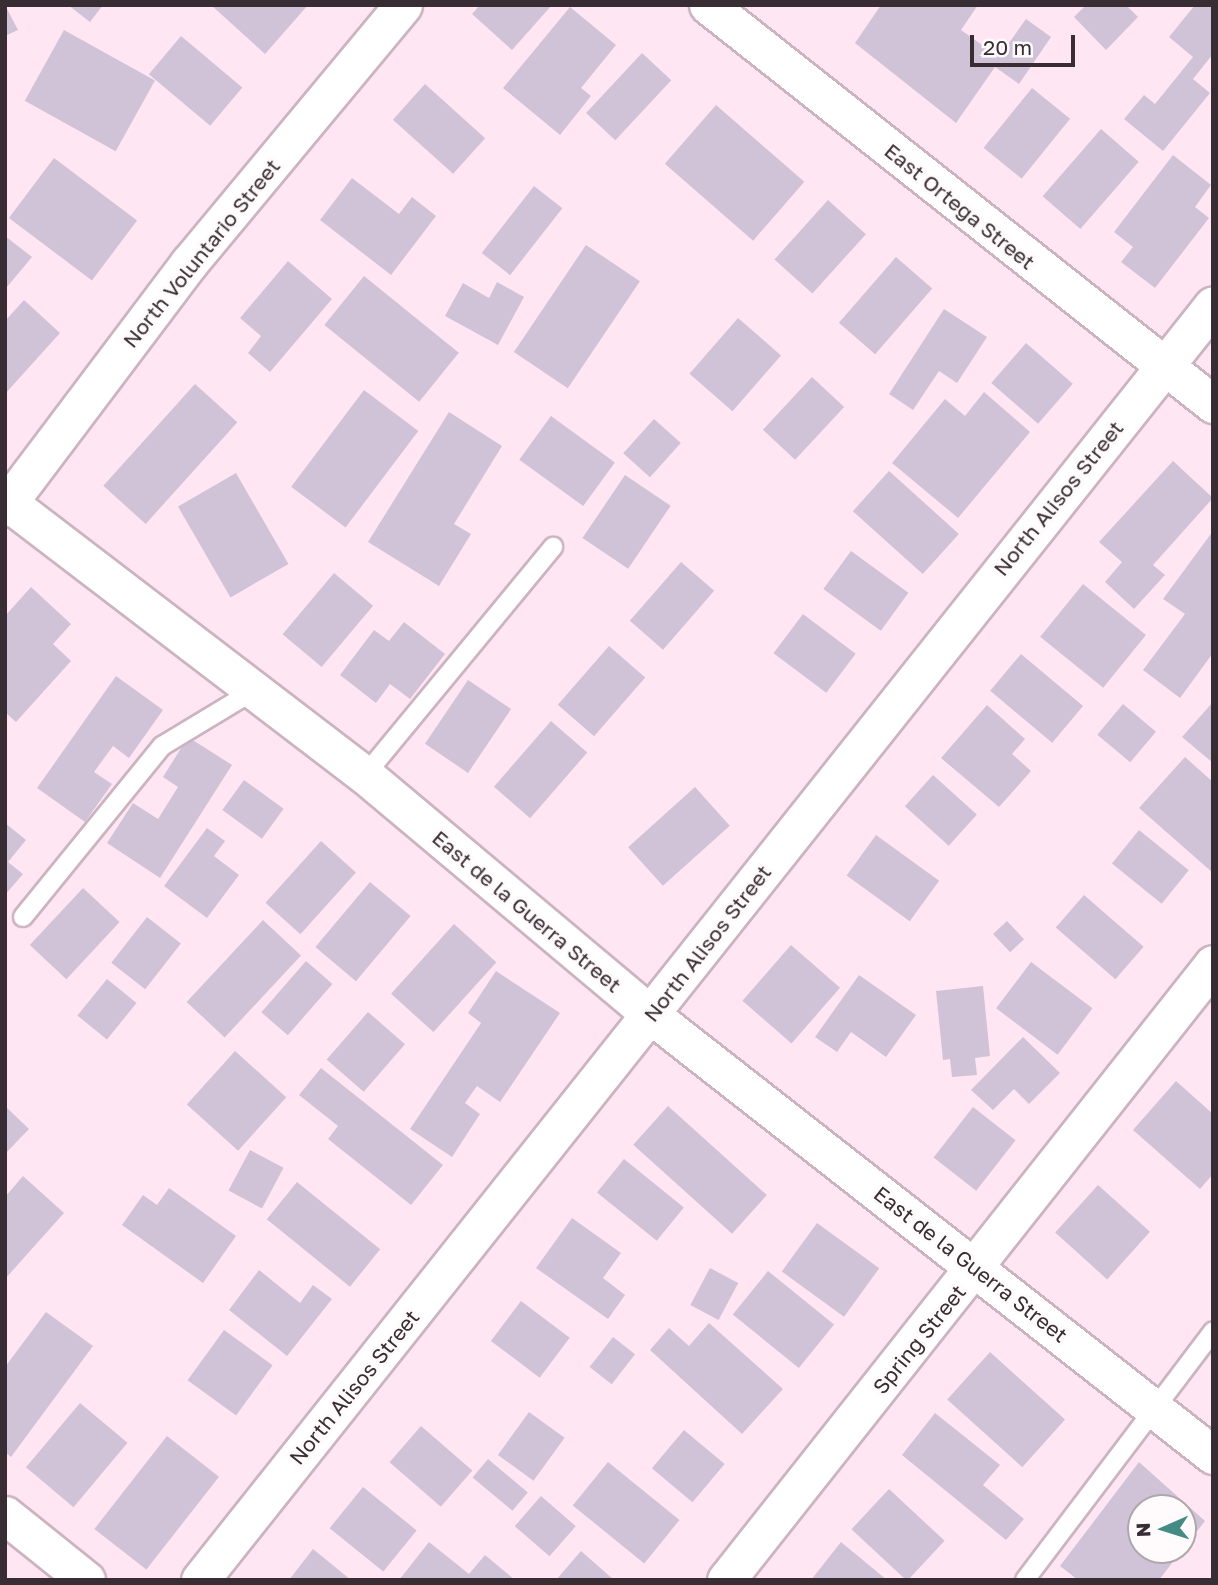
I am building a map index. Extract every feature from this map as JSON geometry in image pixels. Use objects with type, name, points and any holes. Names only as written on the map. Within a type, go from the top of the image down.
[{"type":"street","name":"North Voluntario Street","points":[[6,503],[189,263],[403,5]]},
{"type":"street","name":"East Ortega Street","points":[[708,5],[1164,368],[1213,404]]},
{"type":"street","name":"North Alisos Street","points":[[200,1580],[1213,305]]},
{"type":"street","name":"East de la Guerra Street","points":[[6,503],[250,693],[365,775],[650,1015],[976,1267],[1213,1455]]},
{"type":"street","name":"Spring Street","points":[[726,1580],[1213,964]]},
{"type":"street","points":[[5,1515],[86,1580]]},
{"type":"lane","points":[[365,775],[553,547]]},
{"type":"lane","points":[[23,917],[162,746],[250,693]]},
{"type":"lane","points":[[1025,1580],[1213,1331]]},
{"type":"building","points":[[5,5],[18,30],[5,36]]},
{"type":"building","points":[[68,5],[103,5],[90,22]]},
{"type":"building","points":[[211,5],[308,5],[265,54]]},
{"type":"building","points":[[480,5],[552,5],[512,50],[472,14]]},
{"type":"building","points":[[881,5],[978,5],[961,30],[999,57],[1026,19],[1051,37],[1019,84],[995,67],[956,123],[855,43]]},
{"type":"building","points":[[1086,5],[1126,5],[1138,17],[1106,50],[1074,17]]},
{"type":"building","points":[[1195,5],[1213,5],[1213,54],[1193,79],[1210,93],[1163,151],[1124,119],[1144,95],[1155,104],[1193,57],[1169,37]]},
{"type":"building","points":[[570,7],[616,45],[581,88],[591,96],[560,135],[503,88]]},
{"type":"building","points":[[64,30],[155,80],[116,151],[25,101]]},
{"type":"building","points":[[181,36],[242,87],[210,126],[149,74]]},
{"type":"building","points":[[642,53],[671,80],[615,140],[586,113]]},
{"type":"building","points":[[425,84],[485,138],[453,174],[393,120]]},
{"type":"building","points":[[1032,88],[1070,119],[1022,179],[984,148]]},
{"type":"building","points":[[716,105],[804,182],[753,241],[665,164]]},
{"type":"building","points":[[1101,129],[1139,162],[1080,229],[1043,196]]},
{"type":"building","points":[[1173,155],[1211,185],[1195,207],[1209,218],[1155,288],[1121,262],[1133,247],[1114,232]]},
{"type":"building","points":[[54,158],[137,221],[92,280],[9,218]]},
{"type":"building","points":[[352,178],[399,214],[412,197],[436,216],[391,275],[320,220]]},
{"type":"building","points":[[534,186],[562,208],[510,275],[482,253]]},
{"type":"building","points":[[828,200],[866,234],[812,294],[774,259]]},
{"type":"building","points":[[5,236],[32,257],[7,287],[5,285]]},
{"type":"building","points":[[586,245],[640,281],[568,388],[514,352]]},
{"type":"building","points":[[896,257],[932,288],[875,354],[839,323]]},
{"type":"building","points":[[288,261],[332,299],[270,372],[248,353],[261,336],[240,318]]},
{"type":"building","points":[[364,276],[459,353],[419,402],[324,325]]},
{"type":"building","points":[[497,282],[524,297],[498,345],[445,316],[463,283],[489,298]]},
{"type":"building","points":[[24,300],[60,333],[5,394],[5,321]]},
{"type":"building","points":[[944,309],[987,337],[957,383],[939,371],[913,410],[889,394]]},
{"type":"building","points":[[738,318],[781,355],[732,411],[689,374]]},
{"type":"building","points":[[1026,343],[1073,384],[1038,424],[991,383]]},
{"type":"building","points":[[812,377],[844,407],[795,460],[763,430]]},
{"type":"building","points":[[195,384],[237,422],[146,524],[103,486]]},
{"type":"building","points":[[364,390],[418,431],[345,528],[291,487]]},
{"type":"building","points":[[984,392],[1030,432],[958,518],[892,463],[945,399],[965,416]]},
{"type":"building","points":[[449,412],[502,446],[454,524],[471,534],[439,586],[368,542]]},
{"type":"building","points":[[551,416],[615,462],[583,506],[519,460]]},
{"type":"building","points":[[654,419],[681,443],[650,477],[623,453]]},
{"type":"building","points":[[1173,461],[1213,498],[1153,565],[1165,575],[1134,609],[1105,582],[1122,562],[1099,542]]},
{"type":"building","points":[[889,471],[959,534],[923,574],[853,511]]},
{"type":"building","points":[[236,473],[288,564],[230,597],[178,507]]},
{"type":"building","points":[[625,475],[671,506],[628,569],[583,538]]},
{"type":"building","points":[[1213,531],[1213,653],[1180,698],[1143,670],[1185,614],[1163,599]]},
{"type":"building","points":[[851,551],[908,593],[881,631],[823,589]]},
{"type":"building","points":[[681,562],[714,591],[663,650],[630,621]]},
{"type":"building","points":[[334,573],[373,606],[322,667],[283,634]]},
{"type":"building","points":[[1083,584],[1146,635],[1103,688],[1040,637]]},
{"type":"building","points":[[31,587],[71,624],[53,644],[71,661],[16,722],[5,712],[5,616]]},
{"type":"building","points":[[803,614],[856,654],[826,693],[774,653]]},
{"type":"building","points":[[404,622],[445,654],[410,699],[390,684],[376,703],[340,675],[374,630],[389,641]]},
{"type":"building","points":[[609,646],[645,677],[594,736],[558,705]]},
{"type":"building","points":[[1021,654],[1083,706],[1052,743],[990,691]]},
{"type":"building","points":[[116,676],[163,710],[129,758],[113,746],[94,772],[112,784],[85,822],[37,788]]},
{"type":"building","points":[[468,680],[511,709],[468,773],[425,744]]},
{"type":"building","points":[[1213,702],[1213,763],[1182,737]]},
{"type":"building","points":[[1123,704],[1156,732],[1130,762],[1097,735]]},
{"type":"building","points":[[987,705],[1025,739],[1012,754],[1031,771],[999,807],[941,758]]},
{"type":"building","points":[[551,721],[587,752],[530,818],[494,787]]},
{"type":"building","points":[[188,737],[232,765],[160,878],[107,843],[133,803],[158,819],[178,787],[163,777]]},
{"type":"building","points":[[1185,757],[1213,782],[1213,873],[1139,808]]},
{"type":"building","points":[[933,775],[977,814],[949,846],[905,806]]},
{"type":"building","points":[[244,780],[284,809],[262,839],[222,810]]},
{"type":"building","points":[[695,787],[730,826],[663,886],[628,847]]},
{"type":"building","points":[[5,823],[26,840],[8,862],[23,874],[5,895]]},
{"type":"building","points":[[207,828],[225,841],[214,856],[239,875],[207,918],[164,886]]},
{"type":"building","points":[[1139,830],[1189,870],[1162,904],[1112,863]]},
{"type":"building","points":[[876,835],[939,881],[910,921],[847,875]]},
{"type":"building","points":[[321,841],[356,872],[300,934],[265,903]]},
{"type":"building","points":[[370,882],[411,916],[356,981],[315,947]]},
{"type":"building","points":[[83,888],[120,922],[66,979],[30,945]]},
{"type":"building","points":[[1084,895],[1144,947],[1115,979],[1056,927]]},
{"type":"building","points":[[147,917],[181,943],[145,989],[111,963]]},
{"type":"building","points":[[263,920],[301,955],[225,1037],[187,1002]]},
{"type":"building","points":[[1007,921],[1024,939],[1010,952],[993,934]]},
{"type":"building","points":[[454,924],[496,962],[433,1032],[391,994]]},
{"type":"building","points":[[791,945],[840,988],[792,1043],[742,1001]]},
{"type":"building","points":[[306,961],[332,984],[288,1035],[261,1012]]},
{"type":"building","points":[[1031,962],[1092,1008],[1058,1055],[996,1008]]},
{"type":"building","points":[[496,971],[560,1013],[500,1102],[477,1086],[465,1103],[480,1114],[452,1157],[410,1129],[481,1023],[468,1013]]},
{"type":"building","points":[[859,975],[916,1015],[886,1057],[851,1032],[837,1052],[815,1037]]},
{"type":"building","points":[[107,979],[137,1003],[107,1039],[77,1016]]},
{"type":"building","points":[[983,986],[990,1056],[975,1058],[977,1075],[952,1077],[950,1059],[943,1060],[936,991]]},
{"type":"building","points":[[368,1012],[405,1044],[364,1092],[327,1060]]},
{"type":"building","points":[[1023,1037],[1060,1073],[1029,1104],[1014,1089],[993,1110],[971,1090]]},
{"type":"building","points":[[235,1051],[286,1097],[238,1151],[187,1105]]},
{"type":"building","points":[[321,1068],[443,1165],[411,1205],[328,1139],[338,1126],[299,1095]]},
{"type":"building","points":[[1176,1081],[1213,1114],[1213,1174],[1200,1189],[1133,1130]]},
{"type":"building","points":[[5,1106],[29,1129],[5,1154]]},
{"type":"building","points":[[668,1106],[767,1195],[732,1234],[633,1145]]},
{"type":"building","points":[[973,1107],[1016,1140],[976,1191],[934,1157]]},
{"type":"building","points":[[250,1150],[284,1168],[262,1208],[228,1191]]},
{"type":"building","points":[[624,1159],[684,1207],[657,1241],[597,1192]]},
{"type":"building","points":[[23,1176],[64,1213],[5,1279],[5,1197]]},
{"type":"building","points":[[297,1182],[380,1249],[350,1287],[267,1219]]},
{"type":"building","points":[[1098,1185],[1150,1232],[1107,1279],[1055,1233]]},
{"type":"building","points":[[169,1188],[236,1236],[203,1283],[122,1225],[143,1195],[157,1205]]},
{"type":"building","points":[[572,1218],[621,1253],[603,1278],[625,1295],[608,1319],[536,1268]]},
{"type":"building","points":[[817,1223],[879,1268],[844,1317],[782,1272]]},
{"type":"building","points":[[710,1268],[738,1283],[719,1320],[690,1305]]},
{"type":"building","points":[[259,1270],[300,1303],[313,1285],[332,1299],[287,1356],[229,1310]]},
{"type":"building","points":[[768,1271],[834,1324],[799,1368],[733,1315]]},
{"type":"building","points":[[521,1301],[570,1338],[540,1378],[491,1341]]},
{"type":"building","points":[[46,1312],[93,1346],[11,1457],[5,1452],[5,1367]]},
{"type":"building","points":[[709,1323],[783,1389],[742,1434],[650,1350],[669,1328],[689,1346]]},
{"type":"building","points":[[224,1330],[273,1365],[236,1415],[188,1380]]},
{"type":"building","points":[[613,1337],[635,1354],[612,1384],[590,1367]]},
{"type":"building","points":[[990,1352],[1065,1420],[1022,1467],[947,1400]]},
{"type":"building","points":[[80,1403],[127,1443],[74,1507],[26,1467]]},
{"type":"building","points":[[529,1412],[565,1438],[533,1481],[498,1455]]},
{"type":"building","points":[[935,1413],[1000,1465],[983,1485],[1024,1519],[1006,1540],[902,1455]]},
{"type":"building","points":[[421,1426],[472,1471],[441,1507],[390,1462]]},
{"type":"building","points":[[684,1430],[725,1464],[692,1502],[652,1468]]},
{"type":"building","points":[[167,1436],[219,1477],[146,1570],[94,1529]]},
{"type":"building","points":[[488,1459],[528,1492],[512,1511],[473,1477]]},
{"type":"building","points":[[608,1462],[679,1520],[644,1563],[573,1506]]},
{"type":"building","points":[[1139,1462],[1175,1494],[1127,1494],[1127,1564],[1171,1564],[1159,1580],[1078,1580],[1060,1566]]},
{"type":"building","points":[[363,1487],[417,1530],[383,1572],[330,1528]]},
{"type":"building","points":[[889,1489],[945,1541],[906,1580],[851,1529]]},
{"type":"building","points":[[541,1496],[576,1526],[549,1556],[515,1526]]},
{"type":"building","points":[[1197,1514],[1205,1521],[1197,1531]]},
{"type":"building","points":[[429,1542],[469,1574],[485,1555],[515,1580],[399,1580]]},
{"type":"building","points":[[841,1542],[887,1580],[811,1580]]},
{"type":"building","points":[[313,1549],[351,1580],[289,1580]]},
{"type":"building","points":[[581,1551],[614,1580],[556,1580]]}]
